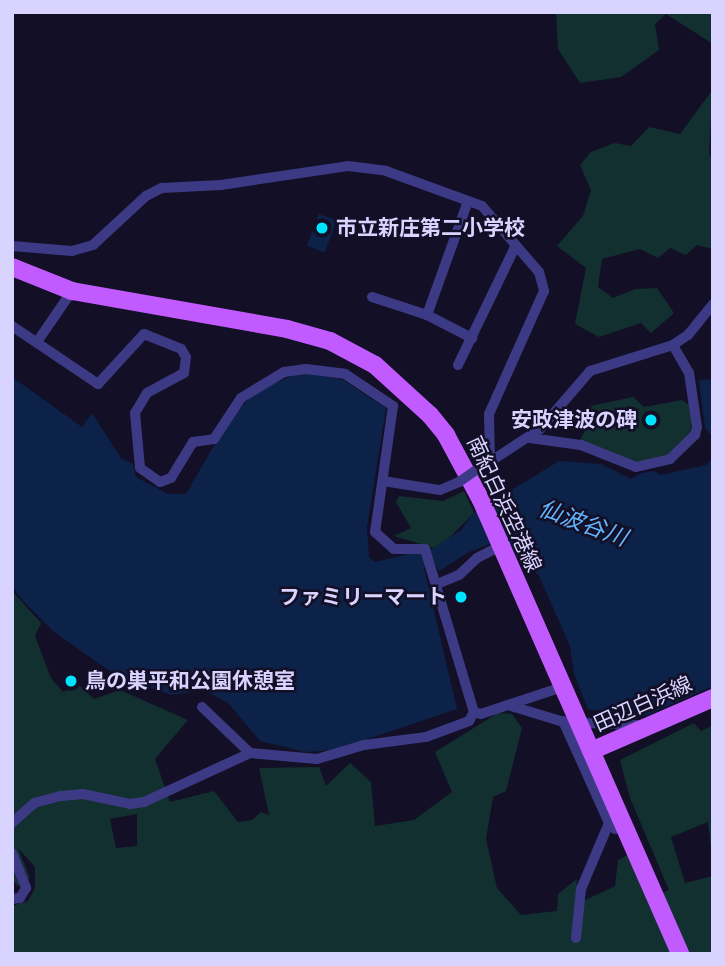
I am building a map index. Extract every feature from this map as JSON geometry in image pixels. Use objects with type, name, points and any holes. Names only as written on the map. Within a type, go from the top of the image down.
[{"type":"main road","name":"南紀白浜空港線","points":[[12,267],[72,291],[287,329],[341,345],[388,375],[430,415],[446,435],[481,500],[591,751],[617,823],[680,954]]},
{"type":"main road","name":"田辺白浜線","points":[[591,751],[713,698]]},
{"type":"street","points":[[12,246],[72,251],[93,245],[146,196],[162,188],[221,186],[348,166],[386,171],[482,206],[539,272],[544,291],[489,414],[485,465]]},
{"type":"street","points":[[427,315],[468,201]]},
{"type":"street","points":[[458,365],[516,245]]},
{"type":"street","points":[[37,342],[72,291]]},
{"type":"street","points":[[372,297],[427,315],[472,338]]},
{"type":"street","points":[[383,481],[440,490],[459,482],[530,438],[590,371],[673,345],[688,335],[713,304]]},
{"type":"street","points":[[12,326],[99,384],[144,334],[181,349],[186,357],[184,373],[147,393],[135,412],[141,468],[154,480],[169,480],[193,442],[214,439],[226,416],[245,394],[276,375],[306,369],[345,374],[393,406],[375,532],[394,549],[425,550],[474,712],[469,721],[426,737],[364,745],[338,755],[317,759],[250,753],[144,802],[130,804],[83,794],[61,796],[34,803],[12,823]]},
{"type":"street","points":[[530,438],[581,445],[636,467],[670,458],[695,435],[697,427],[690,373],[673,345]]},
{"type":"street","points":[[435,585],[500,545]]},
{"type":"street","points":[[474,712],[481,715],[512,706],[524,697],[537,698],[562,687]]},
{"type":"street","points":[[512,706],[565,722],[617,823],[581,889],[576,939]]},
{"type":"street","points":[[202,707],[250,753]]},
{"type":"street","points":[[589,723],[637,725],[640,730]]},
{"type":"street","points":[[12,853],[26,888],[20,898],[12,899]]},
{"type":"green space","points":[[556,12],[713,12],[713,44],[666,14],[655,24],[659,50],[621,77],[580,83],[558,49]]},
{"type":"green space","points":[[713,89],[709,152],[713,163],[713,249],[697,245],[686,255],[670,248],[658,258],[640,249],[602,259],[598,287],[613,298],[635,289],[657,288],[674,313],[651,333],[641,323],[599,337],[575,324],[586,268],[557,246],[583,216],[591,190],[580,165],[591,152],[615,143],[631,146],[649,127],[680,134]]},
{"type":"green space","points":[[633,397],[644,407],[682,400],[693,408],[690,436],[670,454],[638,464],[580,440],[589,423],[586,407]]},
{"type":"green space","points":[[464,491],[474,513],[448,539],[434,548],[394,536],[411,528],[396,502],[399,496],[443,501]]},
{"type":"green space","points":[[12,591],[41,623],[35,636],[51,678],[63,692],[79,685],[94,699],[120,690],[188,720],[155,759],[170,802],[214,791],[238,822],[252,820],[261,812],[269,815],[259,768],[319,767],[326,786],[350,763],[371,782],[375,826],[414,820],[452,792],[435,752],[498,713],[512,714],[522,728],[506,791],[493,797],[486,839],[497,888],[521,915],[557,911],[558,894],[577,879],[575,905],[615,886],[618,860],[633,852],[650,898],[669,890],[630,798],[620,760],[694,723],[701,731],[713,725],[713,867],[708,822],[671,837],[685,883],[713,876],[713,954],[12,954],[12,906],[28,901],[35,888],[35,867],[18,848],[30,878],[18,886],[12,880]],"holes":[[[137,814],[137,846],[116,848],[110,819]]]},
{"type":"water","points":[[319,214],[337,221],[325,253],[307,246]]},
{"type":"water","name":"仙波谷川","points":[[303,371],[343,380],[386,408],[367,527],[369,557],[375,562],[434,548],[461,530],[474,513],[559,461],[601,464],[631,479],[642,473],[654,471],[661,475],[706,465],[713,458],[713,686],[643,717],[588,709],[574,674],[570,646],[539,576],[512,551],[506,538],[469,552],[439,571],[435,564],[424,568],[457,709],[335,750],[305,752],[260,741],[228,703],[212,694],[202,690],[172,695],[117,676],[54,632],[22,600],[12,586],[12,377],[82,427],[92,413],[121,458],[133,464],[136,477],[168,494],[186,494],[227,423],[255,392]]},
{"type":"water","points":[[713,379],[713,438],[705,428],[699,380]]},
{"type":"place","name":"市立新庄第二小学校","points":[[322,228]]},
{"type":"place","name":"安政津波の碑","points":[[651,420]]},
{"type":"place","name":"ファミリーマート","points":[[461,597]]},
{"type":"place","name":"鳥の巣平和公園休憩室","points":[[71,681]]}]
